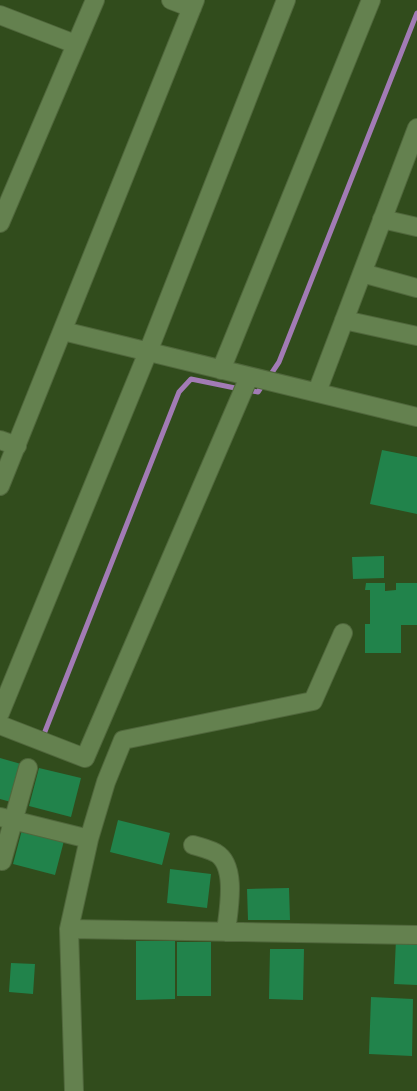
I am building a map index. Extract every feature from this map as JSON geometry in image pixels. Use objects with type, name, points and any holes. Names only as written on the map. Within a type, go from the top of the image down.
[{"type":"street","points":[[0,223],[95,0]]},
{"type":"street","points":[[0,486],[193,4],[171,0]]},
{"type":"street","points":[[0,713],[148,352],[286,0]]},
{"type":"street","points":[[221,370],[371,0]]},
{"type":"street","points":[[0,15],[75,44]]},
{"type":"street","points":[[317,392],[382,219],[411,163],[417,128]]},
{"type":"street","points":[[382,219],[417,227]]},
{"type":"street","points":[[362,273],[417,288]]},
{"type":"street","points":[[344,320],[417,336]]},
{"type":"street","points":[[63,331],[417,417]]},
{"type":"street","points":[[0,725],[85,758],[249,377]]},
{"type":"street","points":[[0,440],[17,446]]},
{"type":"street","points":[[80,1091],[74,1091],[69,929],[89,839],[106,782],[123,740],[313,701],[343,633]]},
{"type":"street","points":[[2,861],[7,818],[28,768]]},
{"type":"street","points":[[7,818],[89,839]]},
{"type":"street","points":[[193,845],[218,854],[228,867],[231,886],[226,932]]},
{"type":"street","points":[[69,929],[417,935]]},
{"type":"building","points":[[382,450],[417,457],[417,514],[370,504]]},
{"type":"building","points":[[384,556],[384,578],[353,579],[352,557]]},
{"type":"building","points":[[366,583],[385,583],[385,591],[396,590],[396,583],[417,583],[417,625],[401,625],[401,653],[365,653],[365,624],[370,624],[370,590],[365,590]]},
{"type":"building","points":[[0,758],[21,764],[11,802],[0,799]]},
{"type":"building","points":[[39,768],[81,778],[71,817],[29,806]]},
{"type":"building","points":[[118,820],[170,833],[162,865],[110,852]]},
{"type":"building","points":[[23,826],[65,837],[55,875],[13,864]]},
{"type":"building","points":[[170,869],[211,874],[207,908],[167,903]]},
{"type":"building","points":[[289,888],[290,920],[248,920],[247,889]]},
{"type":"building","points":[[396,939],[417,940],[417,985],[394,984]]},
{"type":"building","points":[[136,941],[175,941],[175,999],[136,1000]]},
{"type":"building","points":[[177,942],[211,942],[211,996],[177,996]]},
{"type":"building","points":[[270,949],[304,949],[303,1000],[269,999]]},
{"type":"building","points":[[11,963],[35,964],[33,994],[9,992]]},
{"type":"building","points":[[371,997],[413,999],[412,1056],[369,1054]]},
{"type":"waterway","points":[[269,377],[279,362],[417,13]]},
{"type":"waterway","points":[[42,739],[179,392],[191,379],[240,389]]},
{"type":"waterway","points":[[248,390],[258,392],[264,383]]}]
